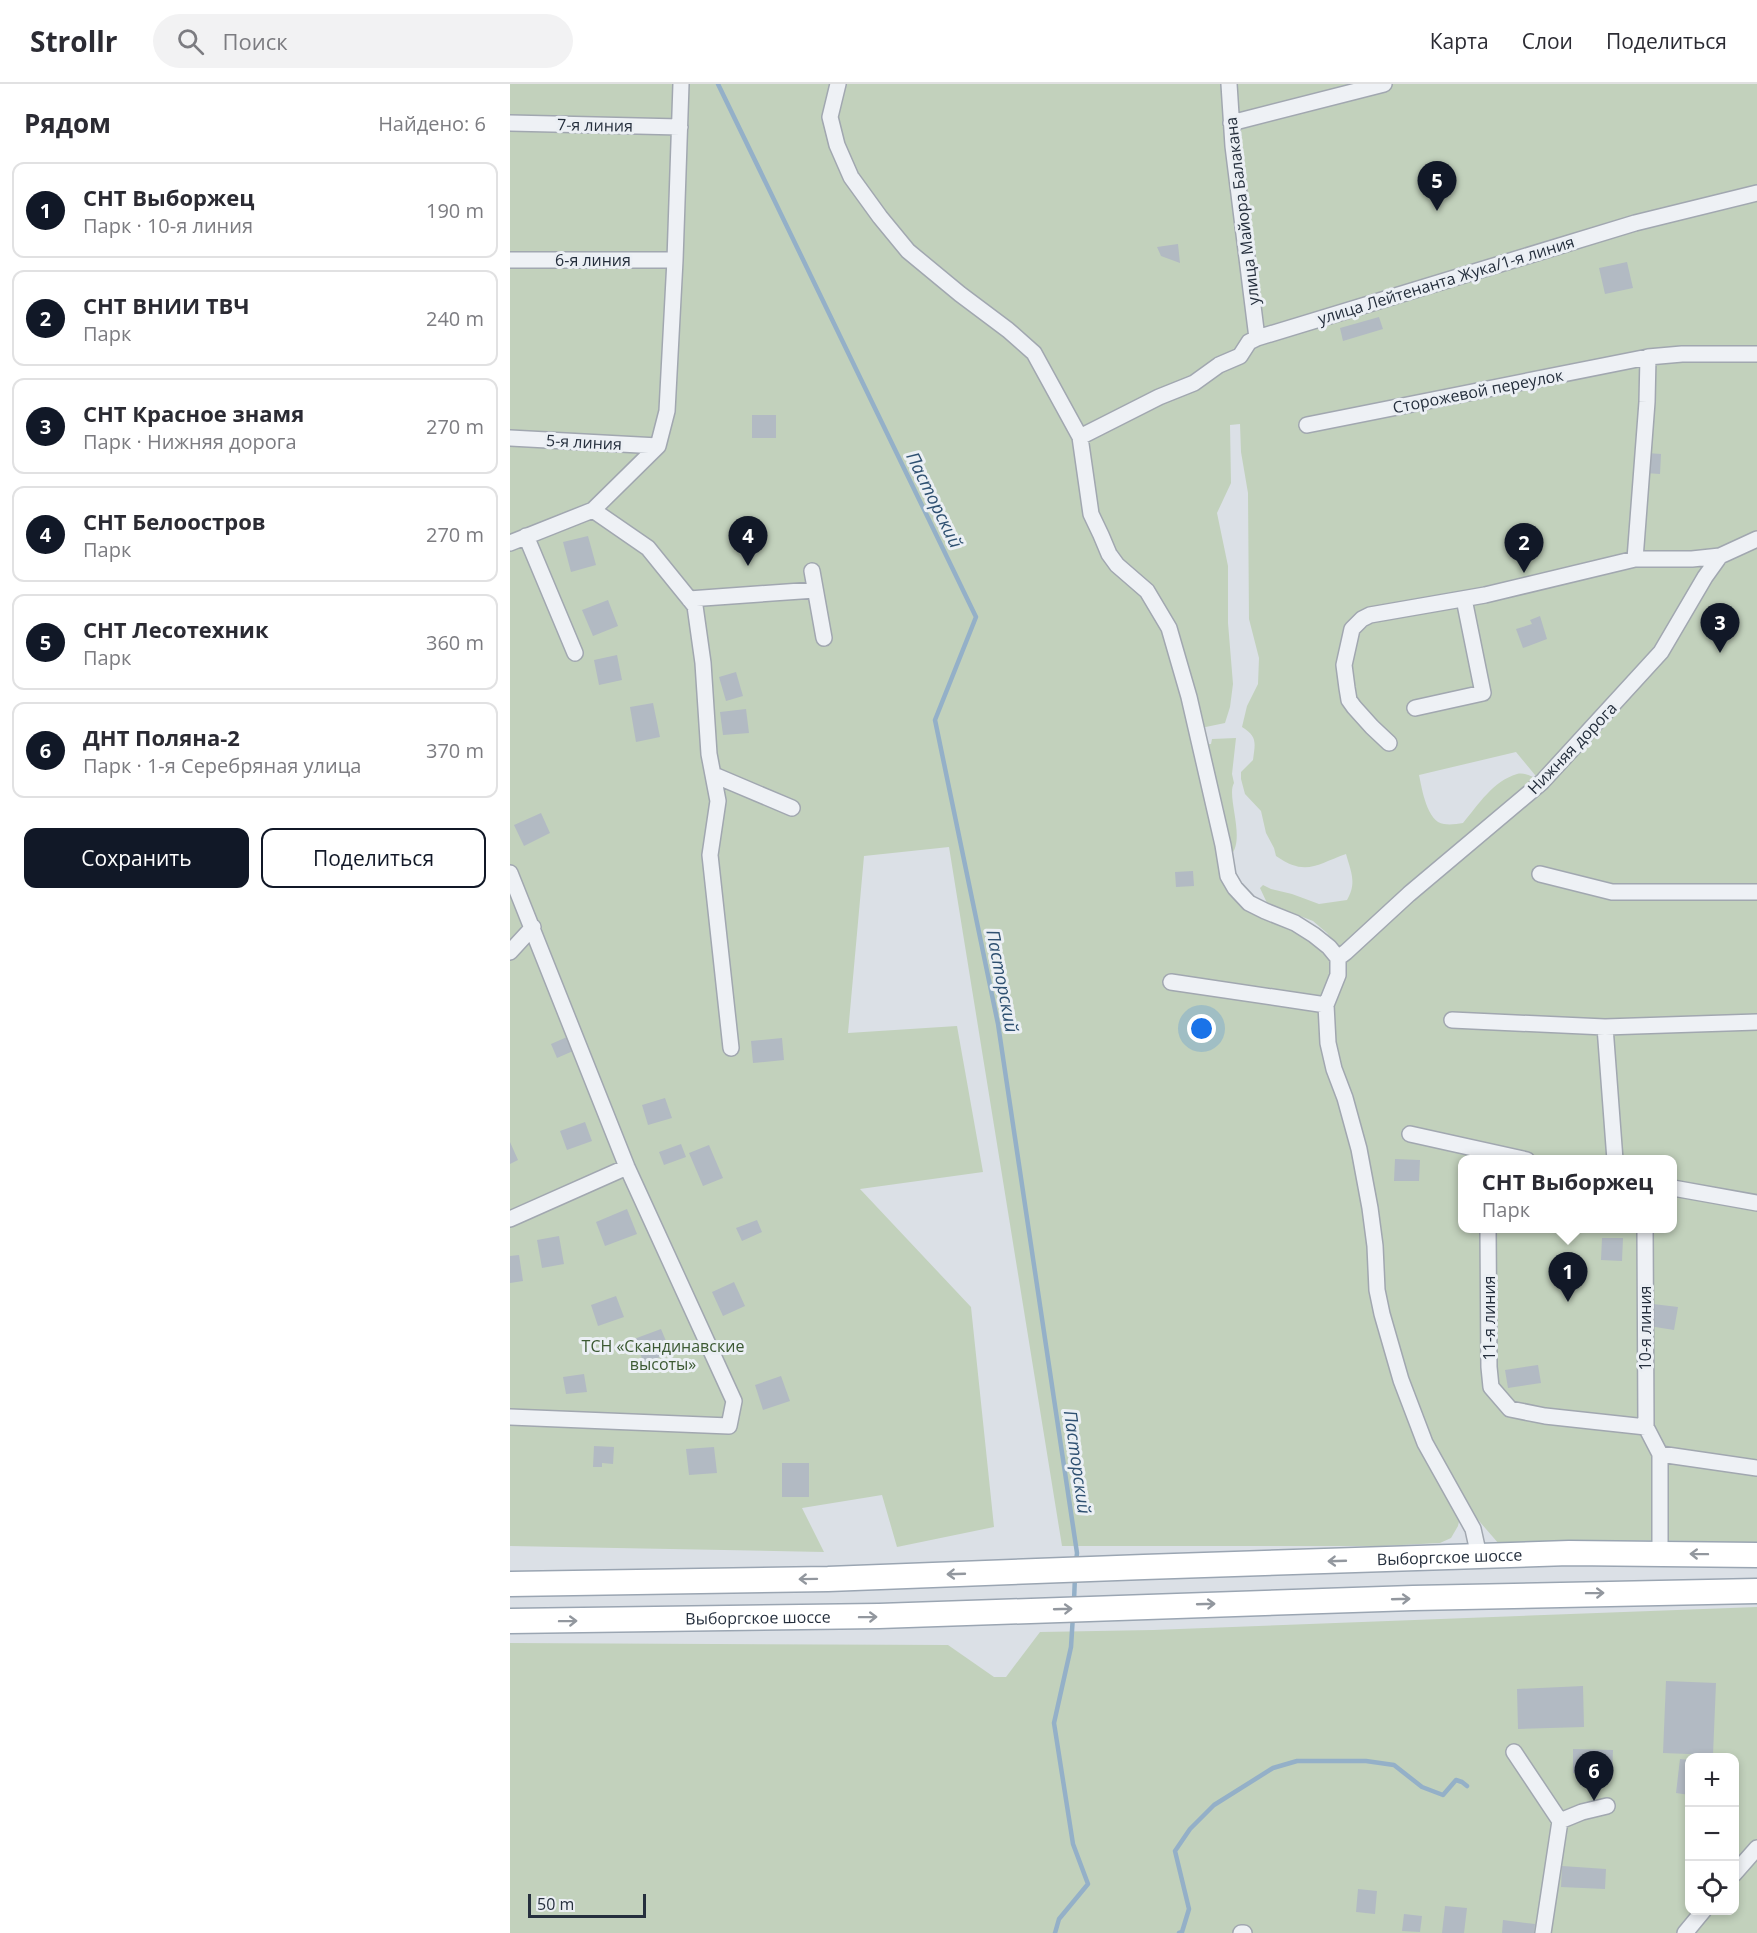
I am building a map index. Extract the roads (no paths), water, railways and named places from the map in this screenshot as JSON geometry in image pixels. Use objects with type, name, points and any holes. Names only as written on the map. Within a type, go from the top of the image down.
[{"type":"main road","name":"Выборгское шоссе","points":[[510,1584],[908,1576],[1569,1553],[1757,1555]]},
{"type":"main road","name":"Выборгское шоссе","points":[[510,1622],[741,1619],[1573,1594],[1757,1591]]},
{"type":"street","points":[[510,543],[593,510],[658,446],[667,411],[681,84]]},
{"type":"street","points":[[838,84],[830,117],[837,145],[851,177],[880,218],[908,251],[1034,353],[1080,437],[1091,514],[1109,554],[1117,565],[1147,591],[1169,628],[1189,697],[1228,876],[1248,903],[1295,923],[1314,935],[1338,958],[1338,975],[1326,1005],[1326,1022],[1331,1058],[1355,1131],[1370,1208],[1377,1290],[1388,1337],[1401,1380],[1425,1443],[1473,1529],[1479,1556]]},
{"type":"street","name":"улица Майора Балакана","points":[[1229,84],[1231,123],[1257,338]]},
{"type":"street","points":[[1231,123],[1384,84]]},
{"type":"street","name":"7-я линия","points":[[510,123],[680,127]]},
{"type":"street","name":"улица Лейтенанта Жука/1-я линия","points":[[1257,338],[1635,223],[1757,193]]},
{"type":"street","name":"6-я линия","points":[[510,260],[675,260]]},
{"type":"street","points":[[1080,437],[1159,397],[1194,383],[1219,365],[1240,356],[1249,342],[1257,338]]},
{"type":"street","name":"Сторожевой переулок","points":[[1307,425],[1648,357],[1682,354],[1757,354]]},
{"type":"street","points":[[1635,558],[1647,402],[1648,357]]},
{"type":"street","name":"5-я линия","points":[[510,438],[658,446]]},
{"type":"street","points":[[593,510],[648,548],[695,606],[704,663],[709,754],[718,801],[710,855],[731,1048]]},
{"type":"street","points":[[526,536],[576,653]]},
{"type":"street","points":[[1389,743],[1349,700],[1344,665],[1352,629],[1362,619],[1370,615],[1464,599],[1635,558],[1692,559],[1720,556],[1757,539]]},
{"type":"street","name":"Нижняя дорога","points":[[1338,958],[1409,894],[1542,782],[1660,652],[1720,556]]},
{"type":"street","points":[[1692,559],[1705,577]]},
{"type":"street","points":[[812,571],[824,638]]},
{"type":"street","points":[[689,599],[815,590]]},
{"type":"street","points":[[1415,708],[1483,693],[1464,599]]},
{"type":"street","points":[[714,775],[792,808]]},
{"type":"street","points":[[510,873],[627,1167],[734,1401],[729,1426],[510,1417]]},
{"type":"street","points":[[1540,874],[1612,892],[1757,892]]},
{"type":"street","points":[[510,951],[533,927]]},
{"type":"street","points":[[1170,982],[1326,1005]]},
{"type":"street","points":[[1452,1020],[1605,1027],[1757,1022]]},
{"type":"street","points":[[1605,1027],[1615,1155]]},
{"type":"street","points":[[1410,1134],[1484,1155]]},
{"type":"street","points":[[510,1219],[627,1167]]},
{"type":"street","points":[[1677,1189],[1757,1203]]},
{"type":"street","name":"11-я линия","points":[[1488,1233],[1491,1387],[1510,1409],[1545,1416],[1646,1427]]},
{"type":"street","name":"10-я линия","points":[[1645,1233],[1646,1427]]},
{"type":"street","points":[[1646,1427],[1660,1454],[1660,1554]]},
{"type":"street","points":[[1660,1454],[1757,1468]]},
{"type":"street","points":[[1514,1752],[1560,1821],[1544,1933]]},
{"type":"street","points":[[1560,1821],[1582,1812],[1607,1806]]},
{"type":"street","points":[[1739,1868],[1757,1848]]},
{"type":"street","points":[[1685,1933],[1701,1915]]},
{"type":"waterway","name":"Пасторский","points":[[718,84],[976,617],[935,720],[998,1024],[1077,1553],[1076,1562]]},
{"type":"waterway","name":"Пасторский","points":[[1074,1601],[1075,1576]]},
{"type":"waterway","name":"Пасторский","points":[[1055,1933],[1059,1919],[1088,1884],[1073,1844],[1054,1723],[1071,1647],[1073,1615]]},
{"type":"waterway","points":[[1179,1933],[1182,1932],[1189,1909],[1175,1851],[1190,1829],[1214,1805],[1273,1768],[1297,1761],[1366,1761],[1394,1765],[1422,1787],[1443,1795],[1456,1780],[1467,1786]]},
{"type":"place","name":"СНТ Лесотехник","points":[[1437,211]]},
{"type":"place","name":"СНТ Белоостров","points":[[748,566]]},
{"type":"place","name":"СНТ ВНИИ ТВЧ","points":[[1524,573]]},
{"type":"place","name":"СНТ Красное знамя","points":[[1720,653]]},
{"type":"place","name":"СНТ Выборжец","points":[[1568,1302]]},
{"type":"place","name":"ДНТ Поляна-2","points":[[1594,1801]]},
{"type":"park label","name":"ТСН «Скандинавские высоты»","points":[[663,1355]]}]
